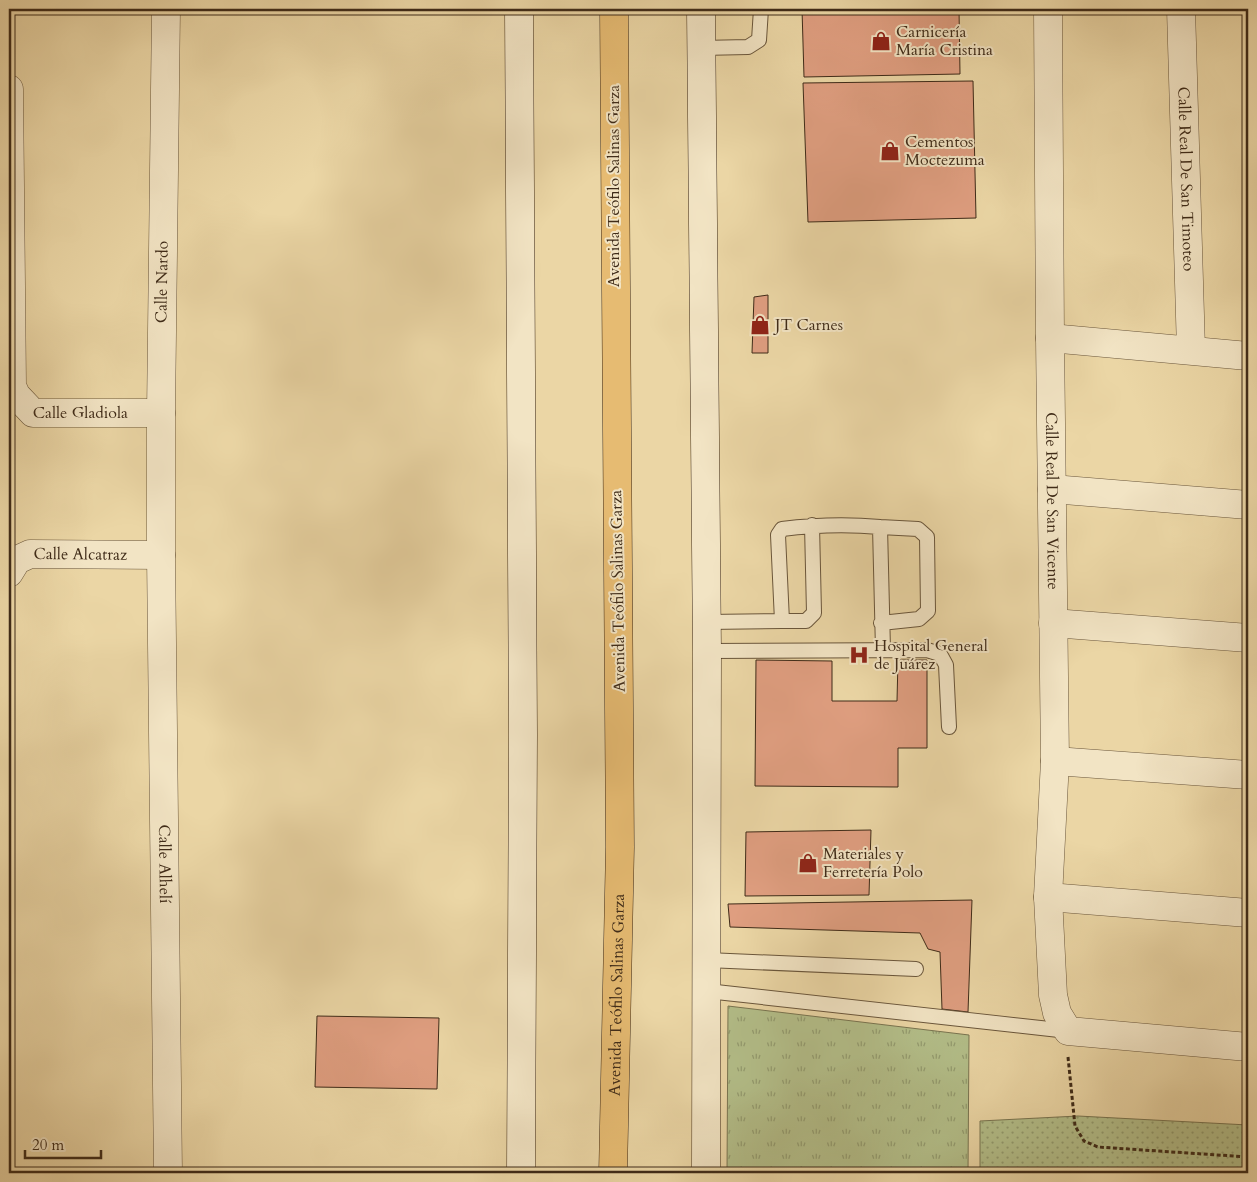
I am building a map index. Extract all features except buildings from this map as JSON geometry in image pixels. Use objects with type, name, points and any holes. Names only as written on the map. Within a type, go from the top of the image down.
[{"type":"main road","name":"Avenida Teófilo Salinas Garza","points":[[613,1173],[620,847],[614,9]]},
{"type":"street","name":"Calle Nardo","points":[[161,555],[160,413],[166,9]]},
{"type":"street","points":[[519,9],[523,735],[521,1173]]},
{"type":"street","points":[[701,9],[707,622],[706,1173]]},
{"type":"street","name":"Calle Real De San Vicente","points":[[1048,9],[1055,760],[1048,897],[1052,995],[1057,1013],[1068,1031]]},
{"type":"street","name":"Calle Real De San Timoteo","points":[[1181,9],[1191,350]]},
{"type":"street","name":"Calle Gladiola","points":[[9,89],[12,386],[16,395],[33,413],[160,413]]},
{"type":"street","points":[[1050,338],[1248,356]]},
{"type":"street","points":[[1052,489],[1248,504]]},
{"type":"street","name":"Calle Alcatraz","points":[[9,573],[17,560],[30,554],[161,555]]},
{"type":"street","name":"Calle Alhelí","points":[[161,555],[168,1173]]},
{"type":"street","points":[[1053,623],[1248,638]]},
{"type":"street","points":[[1055,760],[1248,775]]},
{"type":"street","points":[[1048,897],[1248,913]]},
{"type":"street","points":[[1068,1031],[1248,1047]]},
{"type":"lane","points":[[701,48],[748,47],[759,40],[761,9]]},
{"type":"lane","points":[[782,621],[778,535],[782,529],[812,525],[848,524],[918,529],[927,537],[928,610],[919,620],[882,623]]},
{"type":"lane","points":[[707,622],[806,621],[814,613],[812,525]]},
{"type":"lane","points":[[880,527],[883,650]]},
{"type":"lane","points":[[707,652],[928,650],[940,654],[946,665],[949,727]]},
{"type":"lane","points":[[707,960],[916,969]]},
{"type":"lane","points":[[707,991],[1068,1031]]},
{"type":"path","points":[[1068,1031],[1068,1068],[1075,1126],[1084,1141],[1098,1146],[1248,1157]]},
{"type":"green space","points":[[728,1006],[969,1035],[968,1173],[727,1173]]},
{"type":"green space","points":[[1078,1116],[1248,1125],[1248,1173],[980,1173],[980,1121]]},
{"type":"place","name":"Carnicería María Cristina","points":[[881,41]]},
{"type":"place","name":"Cementos Moctezuma","points":[[890,151]]},
{"type":"place","name":"JT Carnes","points":[[760,325]]},
{"type":"place","name":"Hospital General de Juárez","points":[[859,655]]},
{"type":"place","name":"Materiales y Ferretería Polo","points":[[808,863]]}]
